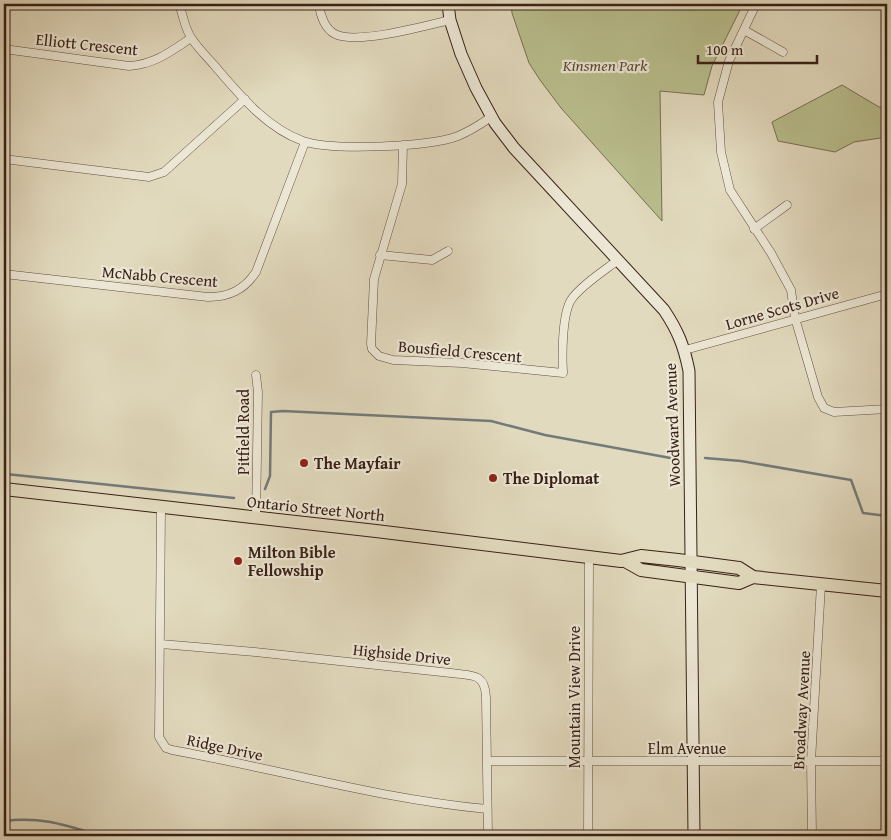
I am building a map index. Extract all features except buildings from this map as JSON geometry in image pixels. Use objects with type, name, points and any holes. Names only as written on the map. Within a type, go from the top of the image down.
[{"type":"main road","name":"Ontario Street North","points":[[4,489],[256,519],[376,531],[589,558],[624,561],[640,556],[691,561],[739,568],[753,577],[887,591]]},
{"type":"main road","name":"Ontario Street North","points":[[624,561],[641,570],[739,583],[753,577]]},
{"type":"street","points":[[179,4],[191,38],[245,99],[262,116],[292,136],[305,142],[355,146],[427,142],[457,136],[491,117]]},
{"type":"street","points":[[319,4],[320,13],[325,24],[332,33],[344,37],[392,33],[450,20]]},
{"type":"street","name":"Woodward Avenue","points":[[448,4],[450,20],[476,88],[491,117],[514,148],[664,310],[677,330],[685,350],[689,370],[694,836]]},
{"type":"street","points":[[756,4],[729,61],[718,102],[721,152],[730,190],[772,253],[791,290],[795,318],[818,397],[824,408],[834,412],[887,409]]},
{"type":"street","points":[[744,30],[783,52]]},
{"type":"street","name":"Elliott Crescent","points":[[4,49],[129,66],[142,65],[157,60],[191,38]]},
{"type":"street","points":[[4,159],[149,178],[164,172],[245,99]]},
{"type":"street","name":"McNabb Crescent","points":[[4,274],[208,297],[230,294],[246,285],[256,272],[305,142]]},
{"type":"street","name":"Bousfield Crescent","points":[[403,144],[402,184],[374,279],[370,335],[372,349],[379,356],[393,360],[462,363],[562,373],[566,314],[571,301],[618,260]]},
{"type":"street","points":[[754,228],[787,205]]},
{"type":"street","points":[[380,255],[432,260],[448,251]]},
{"type":"street","name":"Lorne Scots Drive","points":[[685,350],[887,294]]},
{"type":"street","name":"Pitfield Road","points":[[256,375],[258,392],[256,519]]},
{"type":"street","name":"Ridge Drive","points":[[161,508],[159,737],[166,748],[358,790],[487,810]]},
{"type":"street","name":"Mountain View Drive","points":[[588,836],[589,558]]},
{"type":"street","name":"Broadway Avenue","points":[[812,836],[811,761],[821,585]]},
{"type":"street","name":"Highside Drive","points":[[161,644],[265,653],[480,678],[484,682],[486,689],[488,836]]},
{"type":"street","name":"Elm Avenue","points":[[487,761],[887,761]]},
{"type":"green space","name":"Kinsmen Park","points":[[511,4],[743,4],[712,66],[704,95],[660,91],[662,221],[561,108],[540,80],[529,63],[512,13]]},
{"type":"green space","points":[[842,85],[879,107],[887,108],[887,137],[854,142],[835,152],[778,141],[772,122]]},
{"type":"waterway","points":[[265,489],[270,476],[271,412],[283,411],[491,421],[545,435],[676,459]]},
{"type":"waterway","points":[[705,458],[741,461],[851,480],[863,513],[887,516]]},
{"type":"waterway","points":[[6,474],[234,498]]},
{"type":"waterway","points":[[4,821],[41,821],[64,825],[101,836]]},
{"type":"place","name":"The Mayfair","points":[[304,463]]},
{"type":"place","name":"The Diplomat","points":[[493,478]]},
{"type":"place","name":"Milton Bible Fellowship","points":[[238,561]]}]
